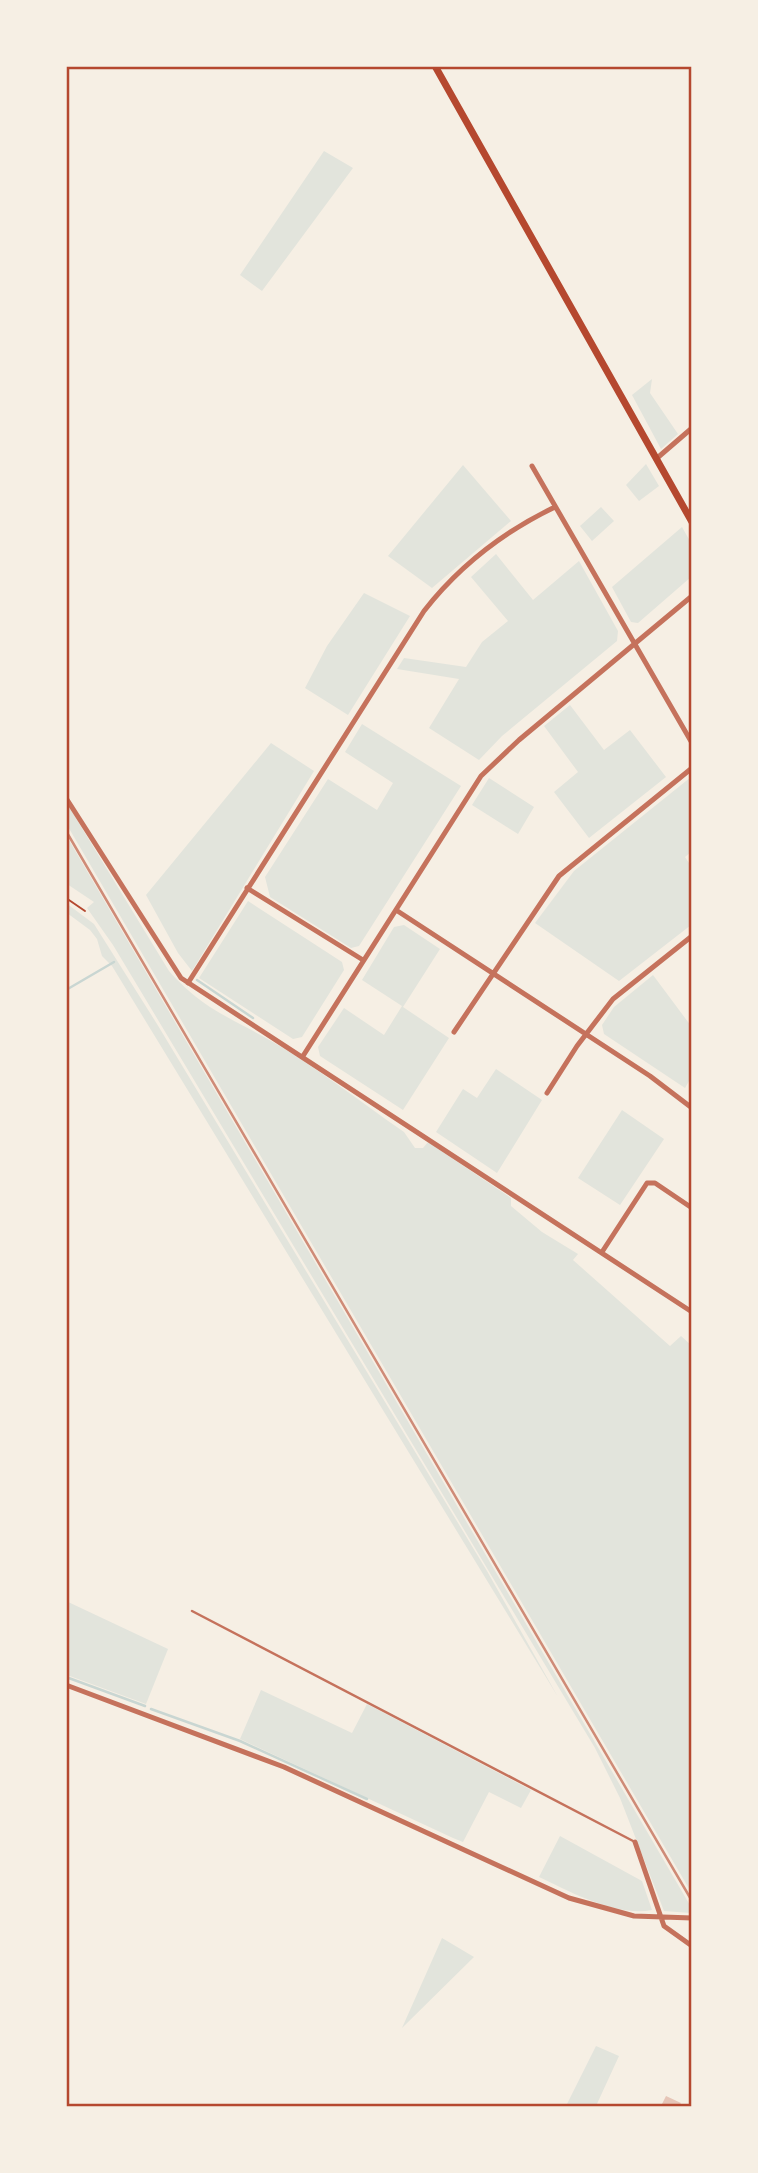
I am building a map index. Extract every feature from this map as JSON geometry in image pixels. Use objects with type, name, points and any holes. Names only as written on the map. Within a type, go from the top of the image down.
[{"type":"main road","points":[[435,66],[691,522]]},
{"type":"street","points":[[656,459],[691,428]]},
{"type":"street","points":[[532,467],[691,743]]},
{"type":"street","points":[[188,983],[437,594],[463,567],[511,529],[555,507]]},
{"type":"street","points":[[303,1056],[481,776],[498,757],[691,596]]},
{"type":"street","points":[[454,1032],[559,876],[691,768]]},
{"type":"street","points":[[66,798],[176,973],[188,983],[691,1312]]},
{"type":"street","points":[[247,888],[363,960]]},
{"type":"street","points":[[396,910],[650,1076],[691,1108]]},
{"type":"street","points":[[547,1093],[585,1035],[622,990],[691,936]]},
{"type":"street","points":[[602,1252],[647,1183],[655,1183],[691,1208]]},
{"type":"street","points":[[66,1685],[284,1767],[569,1898],[623,1914],[691,1918]]},
{"type":"street","points":[[635,1843],[660,1918],[670,1933],[691,1946]]},
{"type":"lane","points":[[192,1611],[635,1843]]},
{"type":"path","points":[[66,898],[85,911]]},
{"type":"shaded area","points":[[324,151],[353,168],[262,291],[240,275]]},
{"type":"shaded area","points":[[652,379],[650,393],[678,434],[661,449],[632,395]]},
{"type":"shaded area","points":[[646,464],[659,486],[639,501],[626,485]]},
{"type":"shaded area","points":[[463,465],[511,521],[432,588],[388,556]]},
{"type":"shaded area","points":[[601,507],[614,521],[592,541],[580,526]]},
{"type":"shaded area","points":[[682,527],[691,543],[691,577],[638,623],[631,622],[612,587]]},
{"type":"shaded area","points":[[496,554],[533,600],[579,561],[618,631],[617,641],[502,736],[479,760],[429,728],[459,679],[397,669],[404,658],[466,667],[482,642],[508,621],[471,577]]},
{"type":"shaded area","points":[[364,593],[410,616],[348,715],[305,688],[327,646]]},
{"type":"shaded area","points":[[570,705],[604,750],[630,730],[666,777],[589,838],[554,792],[578,772],[544,726]]},
{"type":"shaded area","points":[[362,724],[461,786],[359,946],[351,948],[270,897],[265,877],[328,779],[377,810],[393,783],[345,752]]},
{"type":"shaded area","points":[[271,743],[314,771],[192,971],[178,953],[146,895]]},
{"type":"shaded area","points":[[691,777],[691,852],[685,857],[691,866],[691,925],[619,981],[535,923],[574,871]]},
{"type":"shaded area","points":[[489,778],[534,807],[518,834],[472,805]]},
{"type":"shaded area","points":[[66,802],[169,971],[192,994],[319,1071],[404,1132],[415,1148],[423,1148],[428,1142],[511,1198],[511,1206],[542,1232],[578,1254],[573,1260],[670,1346],[681,1336],[691,1345],[691,1892],[67,825]]},
{"type":"shaded area","points":[[66,835],[691,1907],[691,1913],[664,1911],[620,1798],[595,1748],[113,945],[87,908],[94,902],[67,884]]},
{"type":"shaded area","points":[[248,901],[342,962],[344,970],[302,1037],[293,1039],[199,978]]},
{"type":"shaded area","points":[[66,903],[94,924],[157,1024],[487,1571],[558,1697],[112,966],[102,956],[97,939],[90,930],[67,913]]},
{"type":"shaded area","points":[[404,925],[440,949],[403,1007],[449,1038],[403,1110],[320,1056],[318,1047],[344,1008],[384,1035],[402,1006],[362,980],[394,927]]},
{"type":"shaded area","points":[[653,975],[691,1026],[691,1083],[689,1081],[685,1088],[604,1034],[602,1025],[614,1007]]},
{"type":"shaded area","points":[[496,1069],[542,1100],[497,1173],[436,1132],[463,1089],[477,1098]]},
{"type":"shaded area","points":[[622,1110],[664,1139],[620,1205],[578,1178]]},
{"type":"shaded area","points":[[66,1601],[168,1649],[146,1704],[67,1675]]},
{"type":"shaded area","points":[[261,1690],[352,1733],[367,1704],[531,1790],[521,1808],[489,1792],[463,1842],[240,1739]]},
{"type":"shaded area","points":[[560,1836],[642,1881],[652,1910],[609,1907],[539,1877]]},
{"type":"shaded area","points":[[442,1938],[474,1957],[402,2028]]},
{"type":"shaded area","points":[[596,2046],[619,2056],[596,2106],[566,2106]]},
{"type":"building","points":[[666,2096],[681,2103],[679,2106],[661,2106]]},
{"type":"waterway","points":[[66,990],[114,962]]},
{"type":"waterway","points":[[197,980],[253,1018]]},
{"type":"waterway","points":[[66,1677],[145,1706]]},
{"type":"waterway","points":[[151,1709],[240,1741],[367,1799]]},
{"type":"railway","points":[[66,831],[692,1901]]}]
